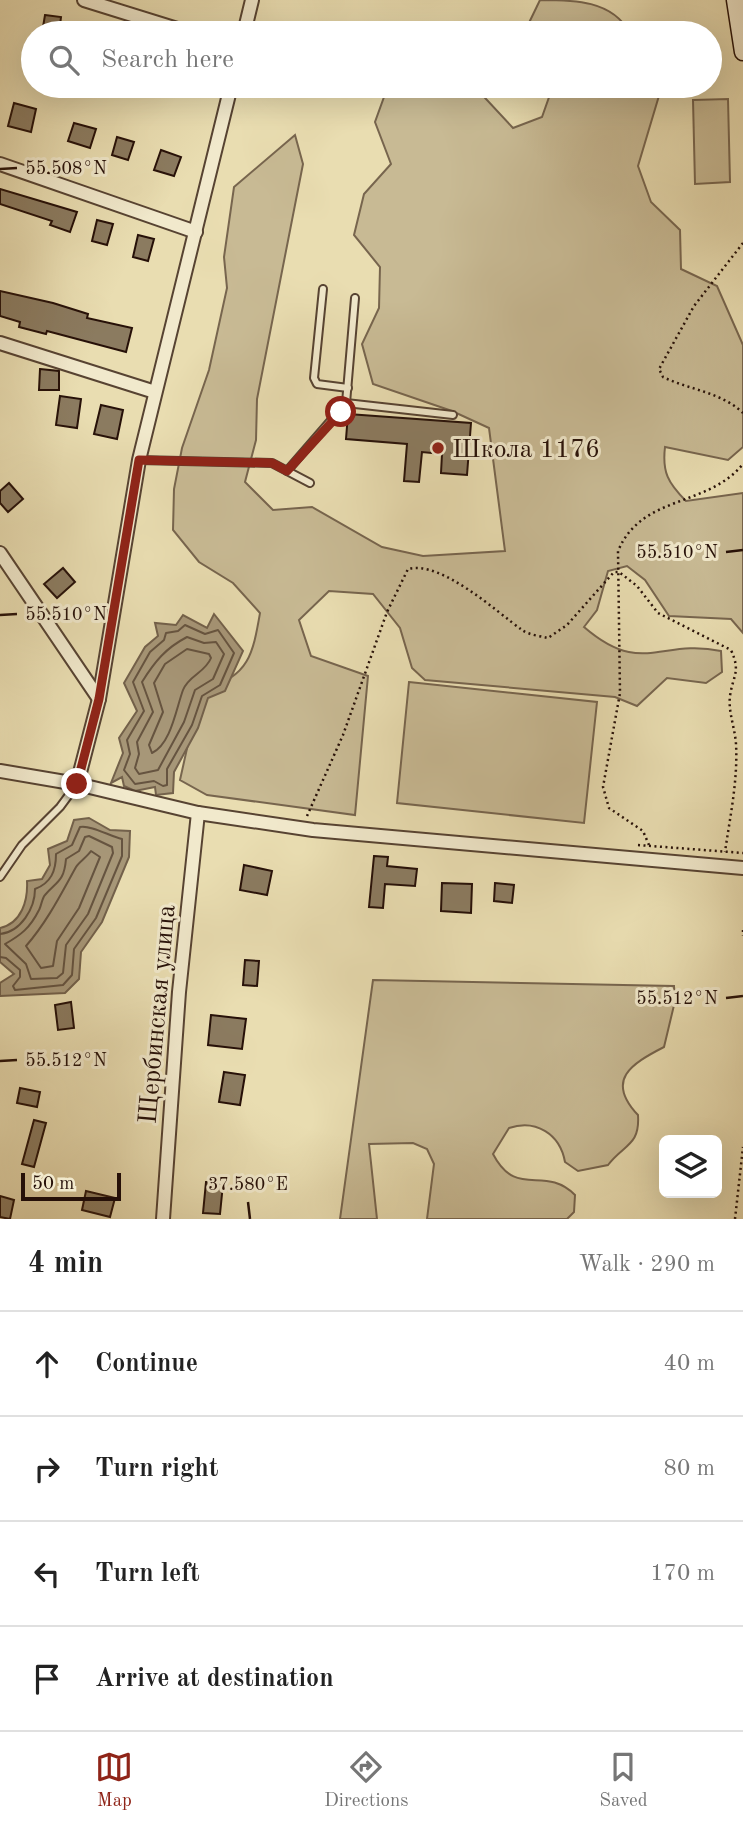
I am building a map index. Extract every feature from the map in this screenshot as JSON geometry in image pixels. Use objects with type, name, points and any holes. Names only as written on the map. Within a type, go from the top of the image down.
[{"type":"main road","points":[[735,0],[743,52]]},
{"type":"street","points":[[83,0],[151,21]]},
{"type":"street","points":[[247,21],[253,0]]},
{"type":"street","points":[[77,784],[99,699],[139,460],[228,98]]},
{"type":"street","points":[[0,164],[196,232]]},
{"type":"street","points":[[0,343],[155,392]]},
{"type":"street","points":[[0,553],[99,699]]},
{"type":"street","points":[[0,771],[77,784],[198,813],[313,830],[743,868]]},
{"type":"street","name":"Щербинская улица","points":[[163,1219],[179,992],[198,813]]},
{"type":"lane","points":[[323,289],[314,378],[317,384],[348,388]]},
{"type":"lane","points":[[287,471],[346,403],[355,298]]},
{"type":"lane","points":[[346,403],[453,415]]},
{"type":"lane","points":[[139,460],[272,463],[310,483]]},
{"type":"lane","points":[[0,877],[22,845],[75,791],[77,784]]},
{"type":"path","points":[[743,243],[694,306],[659,369],[663,377],[712,393],[731,402],[743,413]]},
{"type":"path","points":[[649,845],[643,831],[610,808],[603,787],[620,693],[618,551],[623,540],[643,517],[709,490],[743,464]]},
{"type":"path","points":[[307,818],[343,735],[387,612],[408,569],[416,567],[443,576],[500,610],[524,632],[548,638],[567,625],[614,572],[620,572],[637,586],[658,613],[731,650],[736,662],[737,678],[730,696],[736,743],[735,773],[725,852]]},
{"type":"path","points":[[743,930],[743,936]]},
{"type":"path","points":[[735,1219],[743,1147]]},
{"type":"shaded area","points":[[540,0],[591,4],[603,8],[621,21],[530,21]]},
{"type":"shaded area","points":[[384,98],[485,98],[513,128],[542,117],[549,98],[658,98],[638,166],[651,202],[680,230],[681,269],[717,286],[743,345],[743,447],[728,460],[665,447],[664,463],[671,483],[686,501],[743,493],[743,633],[731,619],[669,616],[645,580],[627,566],[608,571],[597,610],[584,627],[604,642],[621,650],[637,653],[700,648],[721,651],[722,672],[706,683],[667,678],[637,706],[615,697],[425,680],[412,668],[400,628],[373,594],[329,591],[299,620],[311,656],[368,676],[355,815],[207,795],[180,780],[192,726],[206,688],[232,677],[246,661],[255,640],[260,613],[233,583],[199,562],[173,530],[174,489],[182,448],[209,370],[227,288],[224,257],[234,187],[295,135],[303,164],[257,399],[256,440],[245,482],[273,510],[312,507],[382,547],[423,556],[505,551],[489,428],[452,411],[373,384],[362,344],[379,308],[380,267],[354,235],[364,194],[391,164],[375,122]]},
{"type":"shaded area","points":[[728,99],[730,182],[695,184],[693,100]]},
{"type":"shaded area","points":[[409,682],[597,702],[584,823],[397,803]]},
{"type":"shaded area","points":[[373,980],[674,986],[675,1001],[664,1047],[633,1067],[626,1074],[623,1083],[623,1092],[628,1103],[638,1115],[634,1139],[608,1165],[578,1171],[565,1162],[552,1137],[537,1127],[528,1126],[509,1128],[493,1154],[502,1168],[512,1175],[521,1179],[552,1182],[564,1186],[575,1195],[574,1212],[567,1219],[427,1219],[434,1164],[427,1149],[413,1143],[369,1144],[377,1219],[340,1219]]},
{"type":"water","points":[[214,614],[243,651],[225,691],[208,698],[198,728],[174,772],[173,793],[156,795],[155,787],[135,791],[124,786],[122,777],[111,783],[123,753],[119,738],[137,711],[124,683],[145,647],[158,636],[155,623],[176,625],[183,615],[207,628]]},
{"type":"water","points":[[89,818],[110,830],[130,831],[129,857],[102,922],[81,952],[79,979],[65,993],[0,996],[0,983],[14,974],[0,962],[0,928],[14,921],[22,910],[27,881],[42,879],[50,865],[48,849],[67,841],[74,820]]},
{"type":"building","points":[[45,15],[61,17],[60,21],[44,21]]},
{"type":"building","points":[[14,103],[36,109],[31,132],[8,126]]},
{"type":"building","points":[[74,123],[96,129],[90,148],[68,141]]},
{"type":"building","points":[[117,137],[134,142],[128,160],[112,155]]},
{"type":"building","points":[[161,150],[181,157],[174,176],[154,170]]},
{"type":"building","points":[[0,189],[77,212],[70,232],[50,225],[52,221],[0,204]]},
{"type":"building","points":[[97,220],[113,224],[107,245],[92,241]]},
{"type":"building","points":[[138,235],[154,239],[148,261],[133,257]]},
{"type":"building","points":[[0,291],[53,303],[88,314],[87,318],[132,328],[126,352],[47,331],[46,334],[19,327],[20,322],[0,316]]},
{"type":"building","points":[[40,369],[59,371],[59,390],[39,390]]},
{"type":"building","points":[[60,396],[81,399],[77,428],[56,425]]},
{"type":"building","points":[[101,405],[123,410],[117,439],[94,434]]},
{"type":"building","name":"Школа 1176","points":[[348,414],[471,423],[467,475],[441,473],[442,454],[422,452],[419,482],[404,481],[407,444],[346,439]]},
{"type":"building","points":[[9,483],[23,499],[8,512],[0,503],[0,491]]},
{"type":"building","points":[[63,568],[75,582],[57,598],[44,584]]},
{"type":"building","points":[[374,856],[388,857],[387,866],[417,869],[415,886],[385,884],[383,908],[369,907]]},
{"type":"building","points":[[244,865],[272,871],[267,895],[240,890]]},
{"type":"building","points":[[442,883],[472,884],[471,913],[441,911]]},
{"type":"building","points":[[495,883],[514,885],[512,903],[494,901]]},
{"type":"building","points":[[245,960],[259,961],[257,986],[243,985]]},
{"type":"building","points":[[71,1002],[74,1028],[58,1030],[55,1005]]},
{"type":"building","points":[[211,1015],[246,1019],[242,1049],[208,1045]]},
{"type":"building","points":[[224,1072],[245,1075],[240,1105],[219,1102]]},
{"type":"building","points":[[20,1088],[40,1092],[37,1107],[17,1103]]},
{"type":"building","points":[[34,1120],[46,1123],[34,1167],[22,1164]]},
{"type":"building","points":[[206,1182],[223,1184],[220,1214],[203,1213]]},
{"type":"building","points":[[86,1191],[115,1198],[110,1217],[82,1210]]},
{"type":"building","points":[[0,1196],[14,1200],[10,1219],[0,1217]]},
{"type":"place","name":"Школа 1176","points":[[438,448]]},
{"type":"route","points":[[77,784],[99,699],[139,460],[272,463],[287,471],[341,412]]}]
